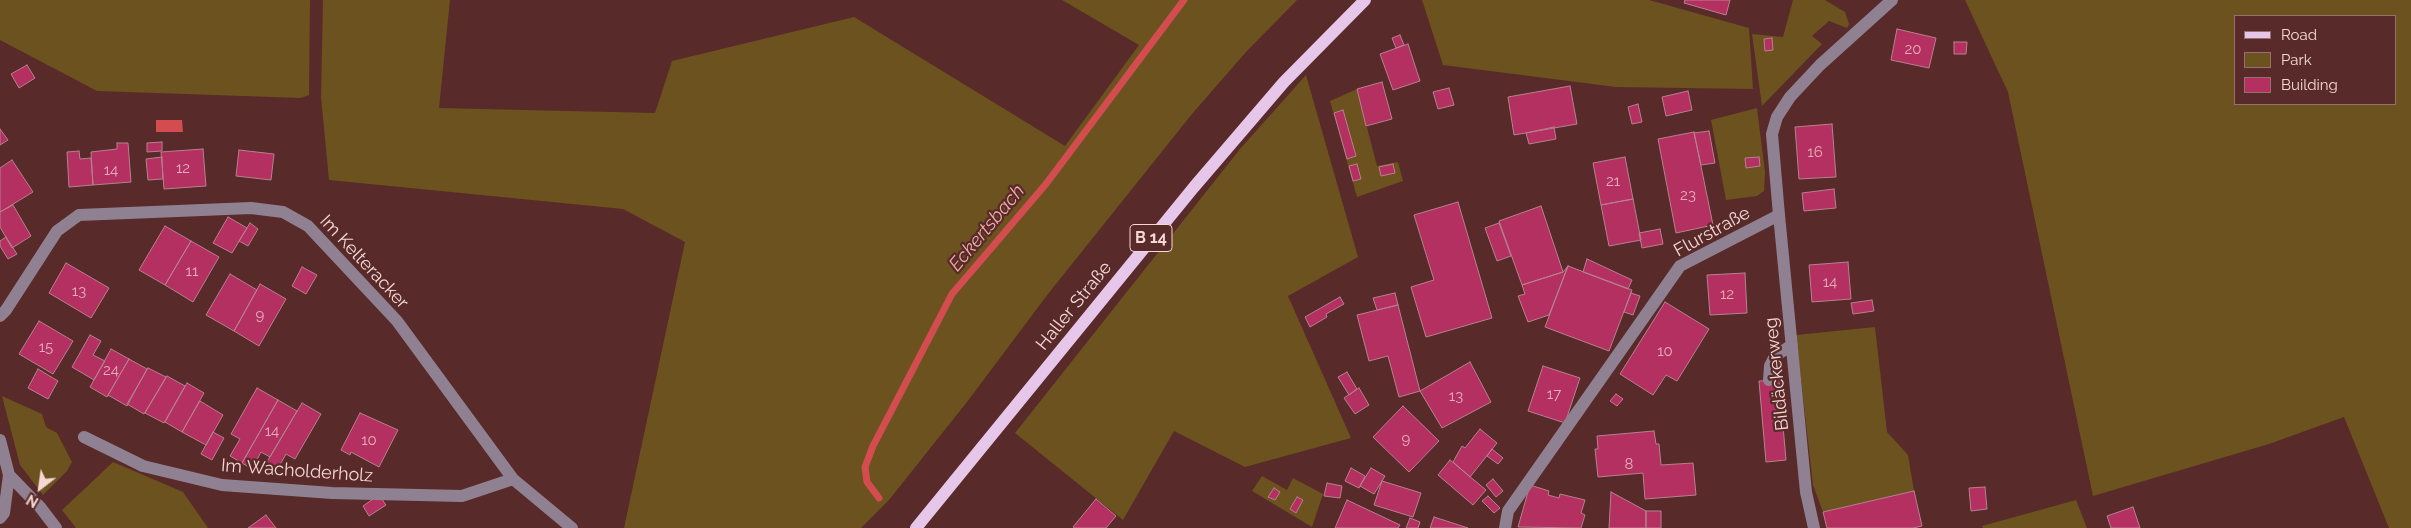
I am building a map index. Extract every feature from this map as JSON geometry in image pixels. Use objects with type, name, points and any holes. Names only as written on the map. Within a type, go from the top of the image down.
[{"type":"main road","name":"Haller Straße","points":[[916,528],[1194,186],[1284,82],[1365,0]]},
{"type":"street","name":"Flurstraße","points":[[1505,528],[1508,512],[1680,266],[1779,215],[1772,134],[1777,117],[1790,97],[1820,65],[1892,0]]},
{"type":"street","name":"Im Kelteracker","points":[[0,316],[6,310],[57,231],[80,214],[250,208],[283,212],[308,226],[397,321],[513,479],[572,528]]},
{"type":"street","name":"Bildäckerweg","points":[[1779,215],[1806,492],[1814,528]]},
{"type":"street","points":[[1769,380],[1770,366],[1775,356],[1792,345]]},
{"type":"street","name":"Im Wacholderholz","points":[[84,437],[143,466],[222,485],[332,493],[462,496],[513,479]]},
{"type":"street","points":[[0,440],[9,475],[4,513],[0,518]]},
{"type":"street","points":[[9,475],[40,507],[56,528]]},
{"type":"green space","points":[[0,0],[310,0],[309,95],[301,98],[97,91],[0,40]]},
{"type":"green space","points":[[323,0],[450,0],[439,108],[655,113],[672,61],[854,17],[1065,146],[1139,45],[1062,0],[1297,0],[1246,52],[1192,114],[1048,294],[967,402],[889,500],[861,528],[624,528],[685,242],[623,209],[329,180],[321,97]]},
{"type":"green space","points":[[1422,0],[1649,0],[1749,28],[1753,89],[1616,87],[1443,65]]},
{"type":"green space","points":[[1793,0],[1825,0],[1845,12],[1849,24],[1847,28],[1829,21],[1812,36],[1822,44],[1762,106],[1752,34],[1783,37]]},
{"type":"green space","points":[[1965,0],[2411,0],[2411,528],[2389,528],[2344,417],[2269,444],[2093,496],[2008,92]]},
{"type":"green space","points":[[1306,75],[1358,257],[1288,296],[1351,438],[1245,467],[1174,431],[1123,520],[1015,433],[1240,149]]},
{"type":"green space","points":[[1357,89],[1377,166],[1398,162],[1403,181],[1357,197],[1330,101]]},
{"type":"green space","points":[[1757,108],[1765,172],[1764,191],[1757,196],[1726,200],[1711,120]]},
{"type":"green space","points":[[1875,327],[1887,432],[1908,455],[1914,491],[1823,512],[1813,485],[1796,335]]},
{"type":"green space","points":[[2,396],[42,414],[46,427],[57,433],[72,462],[67,471],[43,495],[20,465]]},
{"type":"green space","points":[[113,462],[183,492],[208,528],[76,528],[62,510]]},
{"type":"green space","points":[[1262,476],[1287,490],[1293,478],[1323,494],[1312,527],[1252,491]]},
{"type":"green space","points":[[2076,500],[2087,528],[1983,528],[1982,526]]},
{"type":"shaded area","points":[[156,120],[182,120],[183,132],[156,132]]},
{"type":"building","points":[[1685,0],[1730,0],[1726,15],[1684,3]]},
{"type":"building","points":[[1897,29],[1936,38],[1929,68],[1891,60]]},
{"type":"building","points":[[1400,35],[1404,45],[1396,48],[1392,38]]},
{"type":"building","points":[[1772,38],[1773,50],[1765,51],[1764,39]]},
{"type":"building","points":[[1954,42],[1967,42],[1966,54],[1954,54]]},
{"type":"building","points":[[1408,44],[1420,81],[1393,90],[1380,54]]},
{"type":"building","points":[[27,65],[35,78],[19,88],[11,74]]},
{"type":"building","points":[[1382,82],[1392,119],[1366,126],[1357,89]]},
{"type":"building","points":[[1570,86],[1577,124],[1514,135],[1508,97]]},
{"type":"building","points":[[1449,88],[1454,105],[1438,109],[1433,92]]},
{"type":"building","points":[[1688,91],[1692,110],[1666,116],[1662,97]]},
{"type":"building","points":[[1638,104],[1642,122],[1632,124],[1628,107]]},
{"type":"building","points":[[1343,110],[1356,156],[1347,159],[1334,113]]},
{"type":"building","points":[[1832,124],[1836,177],[1799,179],[1795,127]]},
{"type":"building","points":[[1554,127],[1556,139],[1529,144],[1526,133]]},
{"type":"building","points":[[0,129],[8,140],[0,145]]},
{"type":"building","points":[[1709,131],[1715,163],[1701,165],[1694,133]]},
{"type":"building","points":[[1694,132],[1713,225],[1676,233],[1658,139]]},
{"type":"building","points":[[162,142],[162,151],[147,152],[147,143]]},
{"type":"building","points":[[117,143],[128,143],[131,182],[93,185],[91,152],[117,149]]},
{"type":"building","points":[[203,149],[206,186],[164,189],[161,152]]},
{"type":"building","points":[[239,150],[274,154],[271,180],[236,176]]},
{"type":"building","points":[[79,151],[80,159],[91,158],[93,185],[69,187],[67,152]]},
{"type":"building","points":[[162,157],[163,179],[148,180],[146,159]]},
{"type":"building","points":[[1625,157],[1633,199],[1601,205],[1593,163]]},
{"type":"building","points":[[1759,157],[1760,166],[1746,168],[1745,158]]},
{"type":"building","points":[[12,160],[33,192],[0,212],[0,168]]},
{"type":"building","points":[[1357,164],[1361,179],[1353,181],[1349,166]]},
{"type":"building","points":[[1393,164],[1395,173],[1381,176],[1379,167]]},
{"type":"building","points":[[1834,189],[1836,208],[1804,211],[1802,193]]},
{"type":"building","points":[[1633,199],[1641,240],[1609,246],[1601,205]]},
{"type":"building","points":[[1458,202],[1492,318],[1426,337],[1411,287],[1434,280],[1414,215]]},
{"type":"building","points":[[13,205],[31,236],[12,248],[0,227],[0,212]]},
{"type":"building","points":[[1541,206],[1563,272],[1522,285],[1499,221]]},
{"type":"building","points":[[228,217],[247,228],[232,253],[213,243]]},
{"type":"building","points":[[250,223],[258,229],[248,246],[239,241]]},
{"type":"building","points":[[1499,223],[1511,256],[1497,261],[1485,228]]},
{"type":"building","points":[[165,226],[191,241],[165,285],[139,270]]},
{"type":"building","points":[[1660,229],[1663,244],[1642,248],[1639,233]]},
{"type":"building","points":[[6,237],[17,254],[8,259],[0,246],[0,241]]},
{"type":"building","points":[[191,241],[219,257],[193,302],[165,285]]},
{"type":"building","points":[[1587,259],[1632,280],[1628,289],[1583,272]]},
{"type":"building","points":[[1848,262],[1851,299],[1812,302],[1809,265]]},
{"type":"building","points":[[66,263],[109,288],[91,318],[49,293]]},
{"type":"building","points":[[1568,266],[1632,290],[1609,351],[1545,327]]},
{"type":"building","points":[[1568,266],[1549,315],[1528,322],[1518,296],[1525,294],[1522,285],[1563,272]]},
{"type":"building","points":[[302,267],[317,275],[306,294],[292,286]]},
{"type":"building","points":[[1745,273],[1747,313],[1710,315],[1707,275]]},
{"type":"building","points":[[230,274],[257,290],[234,331],[206,315]]},
{"type":"building","points":[[260,284],[286,299],[259,346],[234,331]]},
{"type":"building","points":[[1395,293],[1398,305],[1377,310],[1373,298]]},
{"type":"building","points":[[1631,293],[1640,296],[1633,315],[1624,312]]},
{"type":"building","points":[[1340,297],[1344,304],[1326,314],[1327,317],[1310,327],[1305,317]]},
{"type":"building","points":[[1872,300],[1874,311],[1853,314],[1851,303]]},
{"type":"building","points":[[1665,302],[1709,329],[1677,381],[1666,375],[1653,395],[1620,374]]},
{"type":"building","points":[[1398,305],[1420,391],[1399,397],[1388,356],[1369,361],[1357,315]]},
{"type":"building","points":[[39,321],[73,341],[53,374],[19,354]]},
{"type":"building","points":[[90,335],[101,341],[93,355],[105,361],[94,380],[72,367]]},
{"type":"building","points":[[111,349],[129,359],[107,397],[90,387]]},
{"type":"building","points":[[129,359],[147,369],[127,406],[108,395]]},
{"type":"building","points":[[1470,362],[1491,402],[1442,428],[1420,391]]},
{"type":"building","points":[[1543,366],[1580,378],[1565,423],[1528,411]]},
{"type":"building","points":[[148,368],[166,377],[144,414],[127,404]]},
{"type":"building","points":[[38,369],[58,381],[48,399],[28,388]]},
{"type":"building","points":[[1347,372],[1357,389],[1349,395],[1338,377]]},
{"type":"building","points":[[167,376],[185,386],[164,423],[145,413]]},
{"type":"building","points":[[1779,380],[1786,460],[1766,462],[1759,381]]},
{"type":"building","points":[[187,383],[204,393],[182,432],[165,422]]},
{"type":"building","points":[[257,388],[278,400],[242,463],[230,456],[240,439],[231,434]]},
{"type":"building","points":[[1359,388],[1369,405],[1355,414],[1344,398]]},
{"type":"building","points":[[1616,394],[1623,399],[1617,406],[1610,401]]},
{"type":"building","points":[[278,400],[297,411],[270,457],[261,452],[252,469],[242,463]]},
{"type":"building","points":[[200,401],[223,415],[206,445],[182,432]]},
{"type":"building","points":[[302,403],[321,414],[295,459],[286,454],[276,472],[265,465]]},
{"type":"building","points":[[1403,406],[1439,441],[1409,472],[1373,437]]},
{"type":"building","points":[[360,413],[398,430],[379,467],[351,452],[350,455],[341,450]]},
{"type":"building","points":[[1480,429],[1497,443],[1470,477],[1453,462],[1462,446],[1465,448]]},
{"type":"building","points":[[1654,431],[1656,444],[1659,444],[1661,465],[1693,463],[1696,495],[1645,499],[1643,473],[1598,477],[1595,449],[1598,449],[1597,436]]},
{"type":"building","points":[[213,432],[224,438],[212,460],[201,454]]},
{"type":"building","points":[[1492,449],[1503,458],[1498,464],[1487,456]]},
{"type":"building","points":[[1450,460],[1486,490],[1473,505],[1438,475]]},
{"type":"building","points":[[1351,468],[1365,476],[1359,488],[1345,481]]},
{"type":"building","points":[[1371,468],[1385,476],[1374,494],[1360,486]]},
{"type":"building","points":[[1493,479],[1503,491],[1496,497],[1486,485]]},
{"type":"building","points":[[1382,481],[1421,493],[1413,517],[1374,505]]},
{"type":"building","points":[[1327,483],[1342,486],[1340,498],[1324,496]]},
{"type":"building","points":[[1530,485],[1549,491],[1548,495],[1559,498],[1560,494],[1585,500],[1581,513],[1585,515],[1581,528],[1518,527]]},
{"type":"building","points":[[1985,487],[1987,509],[1971,511],[1969,488]]},
{"type":"building","points":[[1274,488],[1280,492],[1275,500],[1268,497]]},
{"type":"building","points":[[1914,491],[1922,526],[1913,528],[1827,528],[1823,512]]},
{"type":"building","points":[[1611,492],[1646,511],[1646,528],[1609,528]]},
{"type":"building","points":[[379,495],[386,505],[369,516],[363,506]]},
{"type":"building","points":[[1488,496],[1500,508],[1494,513],[1482,501]]},
{"type":"building","points":[[1297,497],[1303,500],[1296,513],[1290,509]]},
{"type":"building","points":[[1096,499],[1116,516],[1106,528],[1073,527]]},
{"type":"building","points":[[1347,500],[1400,525],[1398,528],[1335,528]]},
{"type":"building","points":[[2133,507],[2140,528],[2111,528],[2107,516]]},
{"type":"building","points":[[1646,511],[1661,511],[1661,528],[1646,528]]},
{"type":"building","points":[[266,515],[276,528],[248,528]]},
{"type":"building","points":[[1434,517],[1468,528],[1430,528]]},
{"type":"building","points":[[1410,518],[1420,522],[1418,528],[1406,528]]},
{"type":"waterway","name":"Eckertsbach","points":[[879,498],[867,482],[865,467],[873,446],[952,294],[1046,184],[1184,0]]}]
